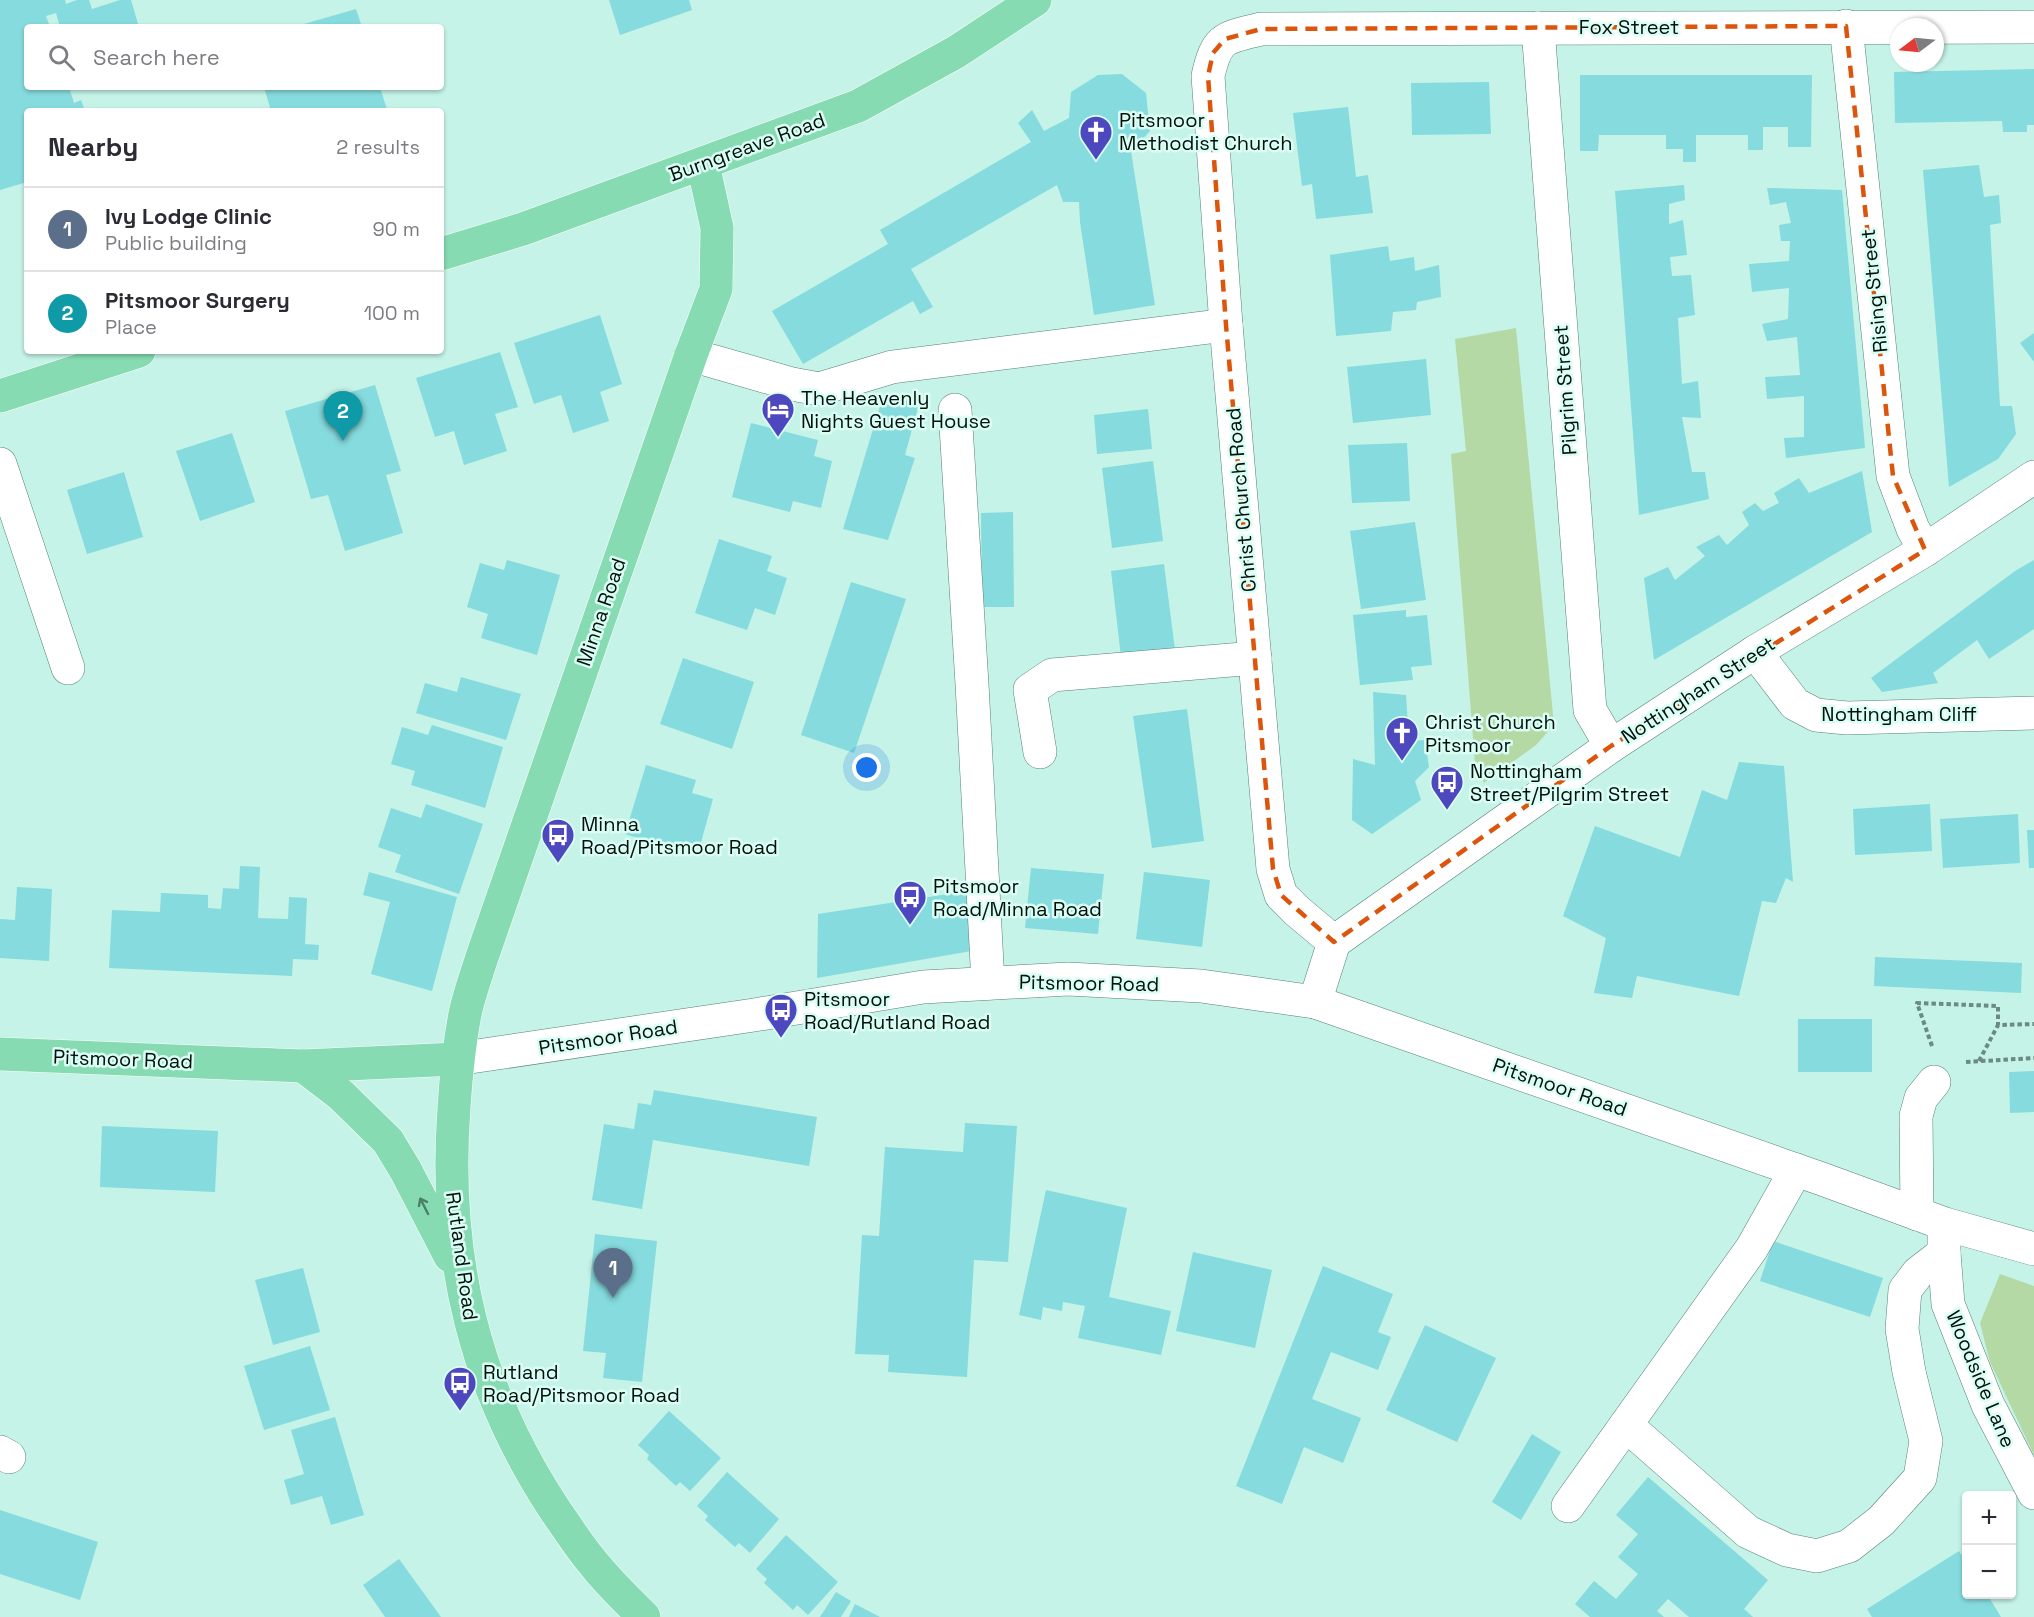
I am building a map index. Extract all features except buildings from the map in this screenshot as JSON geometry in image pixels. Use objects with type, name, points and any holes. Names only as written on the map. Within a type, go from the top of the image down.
[{"type":"main road","name":"Burngreave Road","points":[[444,253],[523,229],[858,106],[956,52],[1035,0]]},
{"type":"main road","name":"Minna Road","points":[[458,1059],[465,1012],[482,957],[716,289],[717,228],[703,164]]},
{"type":"main road","points":[[0,396],[130,354]]},
{"type":"main road","name":"Pitsmoor Road","points":[[0,1054],[303,1066],[458,1059]]},
{"type":"main road","name":"Rutland Road","points":[[458,1059],[451,1146],[452,1209],[460,1276],[474,1338],[494,1394],[519,1450],[544,1493],[588,1557],[644,1617]]},
{"type":"main road","points":[[303,1066],[341,1095],[388,1141],[460,1276]]},
{"type":"street","name":"Rising Street","points":[[1846,26],[1893,476],[1913,529],[1925,550]]},
{"type":"street","name":"Fox Street","points":[[1225,39],[1261,29],[2034,27]]},
{"type":"street","name":"Pilgrim Street","points":[[1538,28],[1590,710],[1611,746]]},
{"type":"street","name":"Christ Church Road","points":[[1225,39],[1213,53],[1208,75],[1226,325],[1273,869],[1281,895],[1334,942]]},
{"type":"street","points":[[691,355],[792,384],[819,389],[892,367],[1226,325]]},
{"type":"street","points":[[955,410],[988,983]]},
{"type":"street","points":[[0,464],[68,668]]},
{"type":"street","name":"Nottingham Street","points":[[1334,942],[1611,746],[1755,652],[1925,550],[2034,477]]},
{"type":"street","name":"Nottingham Cliff","points":[[1755,652],[1795,704],[1816,715],[1847,718],[2034,713]]},
{"type":"street","points":[[1040,752],[1030,690],[1052,675],[1255,658]]},
{"type":"street","points":[[1314,1002],[1334,942]]},
{"type":"street","name":"Pitsmoor Road","points":[[458,1059],[754,1015],[923,987],[1068,979],[1201,986],[1314,1002],[1796,1170],[1935,1231],[2034,1249]]},
{"type":"street","name":"Woodside Lane","points":[[1936,1073],[1921,1098],[1916,1116],[1948,1304],[1988,1405],[2034,1493]]},
{"type":"street","points":[[1568,1506],[1752,1248],[1796,1170]]},
{"type":"street","points":[[1626,1425],[1748,1532],[1787,1550],[1817,1556],[1849,1545],[1881,1521],[1920,1478],[1926,1441],[1909,1372],[1902,1329],[1905,1290],[1918,1273],[1935,1231]]},
{"type":"path","points":[[1979,1061],[1998,1025],[1998,1006],[1917,1003],[1936,1073],[1979,1061],[2034,1056]]},
{"type":"path","points":[[1998,1025],[2034,1024]]},
{"type":"highlighted area","points":[[1846,26],[1893,476],[1925,550],[1611,746],[1334,942],[1281,895],[1273,869],[1226,325],[1208,76],[1213,53],[1225,39],[1261,29]]},
{"type":"green space","points":[[1516,328],[1554,725],[1536,745],[1484,783],[1475,764],[1451,454],[1466,451],[1455,339]]},
{"type":"green space","points":[[2000,1274],[2034,1286],[2034,1455],[1990,1362],[1980,1323]]},
{"type":"place","name":"Pitsmoor Methodist Church","points":[[1096,161]]},
{"type":"place","name":"The Heavenly Nights Guest House","points":[[778,438]]},
{"type":"place","name":"Pitsmoor Surgery","points":[[343,441]]},
{"type":"place","name":"Christ Church Pitsmoor","points":[[1402,762]]},
{"type":"place","name":"Nottingham Street/Pilgrim Street","points":[[1447,811]]},
{"type":"place","name":"Minna Road/Pitsmoor Road","points":[[558,864]]},
{"type":"place","name":"Pitsmoor Road/Minna Road","points":[[910,926]]},
{"type":"place","name":"Pitsmoor Road/Rutland Road","points":[[781,1039]]},
{"type":"place","name":"Ivy Lodge Clinic","points":[[613,1298]]},
{"type":"place","name":"Rutland Road/Pitsmoor Road","points":[[460,1412]]}]
